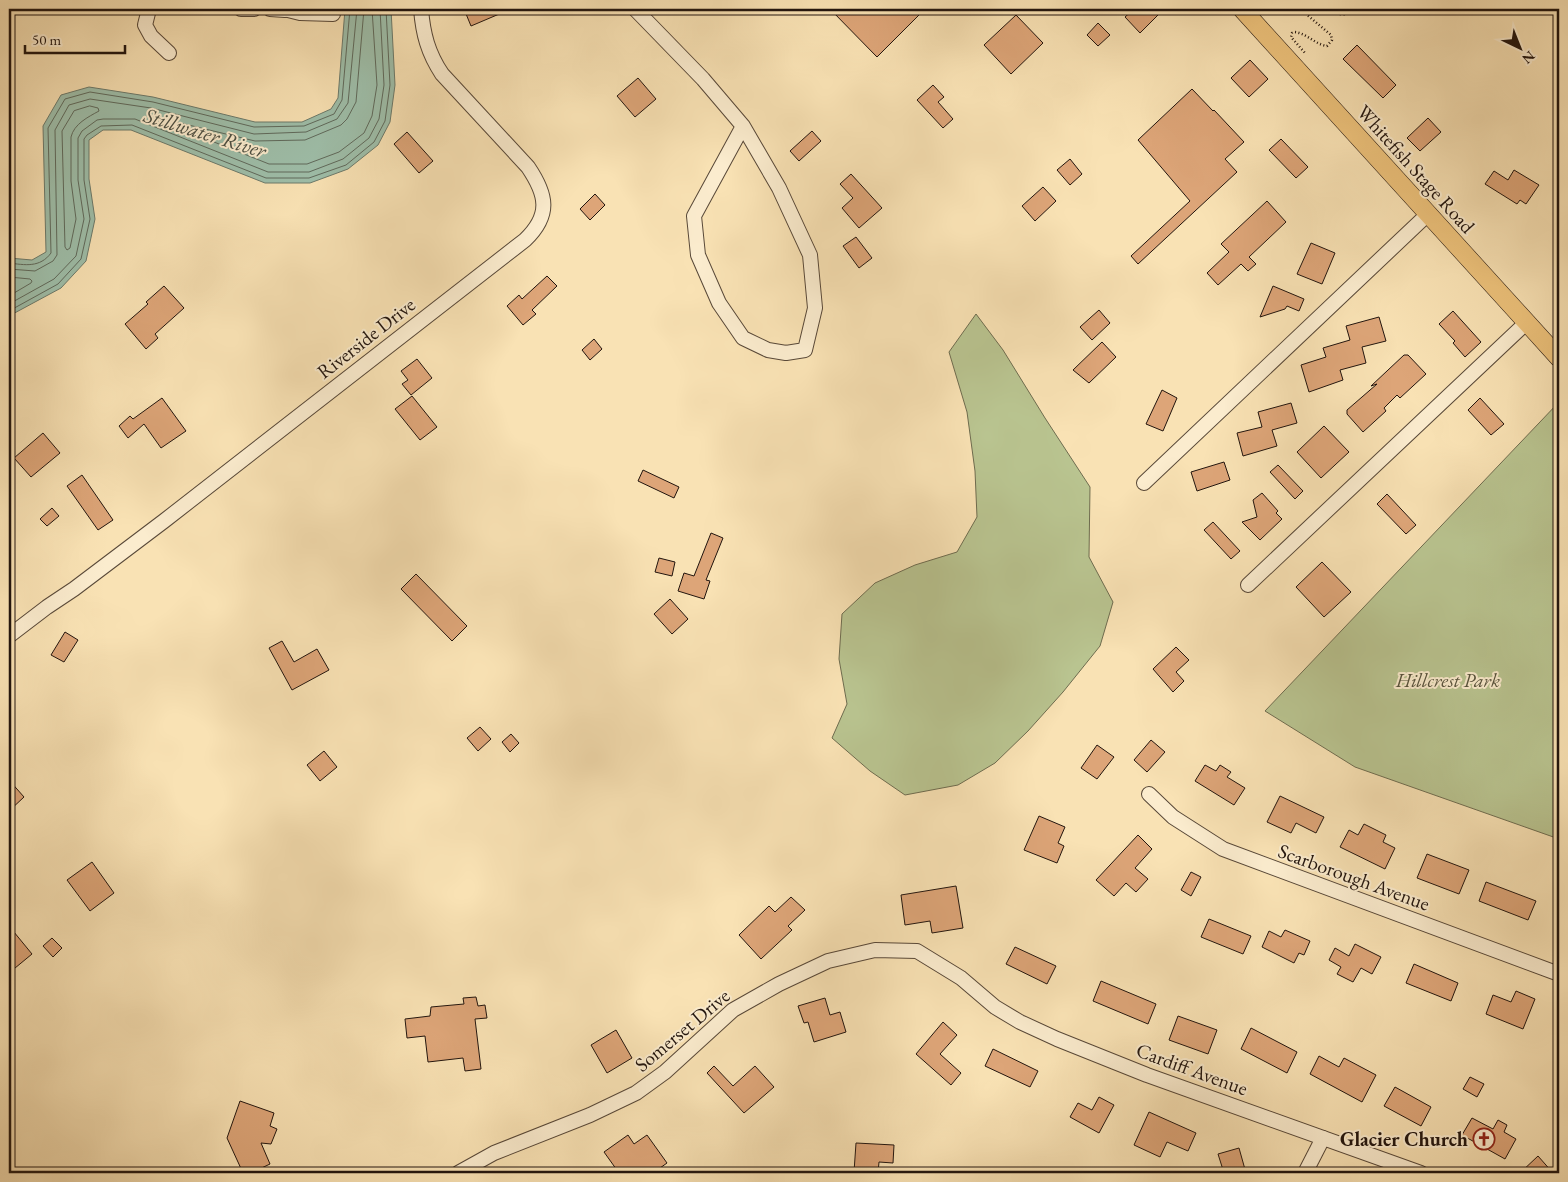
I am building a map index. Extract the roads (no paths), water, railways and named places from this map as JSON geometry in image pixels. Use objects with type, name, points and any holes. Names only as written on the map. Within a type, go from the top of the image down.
[{"type":"main road","name":"Whitefish Stage Road","points":[[1242,9],[1559,358]]},
{"type":"street","points":[[149,9],[146,25],[151,36],[169,53]]},
{"type":"street","points":[[241,9],[254,9]]},
{"type":"street","points":[[270,9],[284,9],[300,13],[333,14]]},
{"type":"street","name":"Riverside Drive","points":[[9,636],[164,521],[535,231],[542,219],[544,206],[542,192],[536,179],[516,154],[442,74],[426,43],[421,9]]},
{"type":"street","points":[[635,9],[703,79],[742,126],[779,188],[810,255],[815,308],[804,350],[786,353],[768,350],[743,338],[719,303],[698,255],[694,216],[742,126]]},
{"type":"street","points":[[1144,483],[1428,214]]},
{"type":"street","points":[[1248,585],[1527,322]]},
{"type":"street","name":"Scarborough Avenue","points":[[1149,794],[1173,817],[1223,850],[1559,974]]},
{"type":"street","name":"Somerset Drive","points":[[458,1173],[494,1152],[590,1115],[636,1093],[665,1072],[734,1010],[779,984],[828,961],[875,950],[918,951],[961,978]]},
{"type":"street","name":"Cardiff Avenue","points":[[961,978],[995,1007],[1020,1022],[1057,1039],[1147,1075],[1421,1173]]},
{"type":"street","points":[[1306,1173],[1323,1138]]},
{"type":"water","name":"Stillwater River","points":[[345,9],[391,9],[395,85],[390,122],[378,145],[348,169],[310,183],[265,183],[131,130],[103,130],[89,140],[89,179],[95,219],[86,261],[61,288],[9,316],[9,258],[32,260],[46,252],[43,126],[61,95],[89,87],[153,97],[255,122],[302,122],[331,109],[338,98]]},
{"type":"place","name":"Glacier Church","points":[[1484,1139]]},
{"type":"park label","name":"Hillcrest Park","points":[[1448,680]]}]
